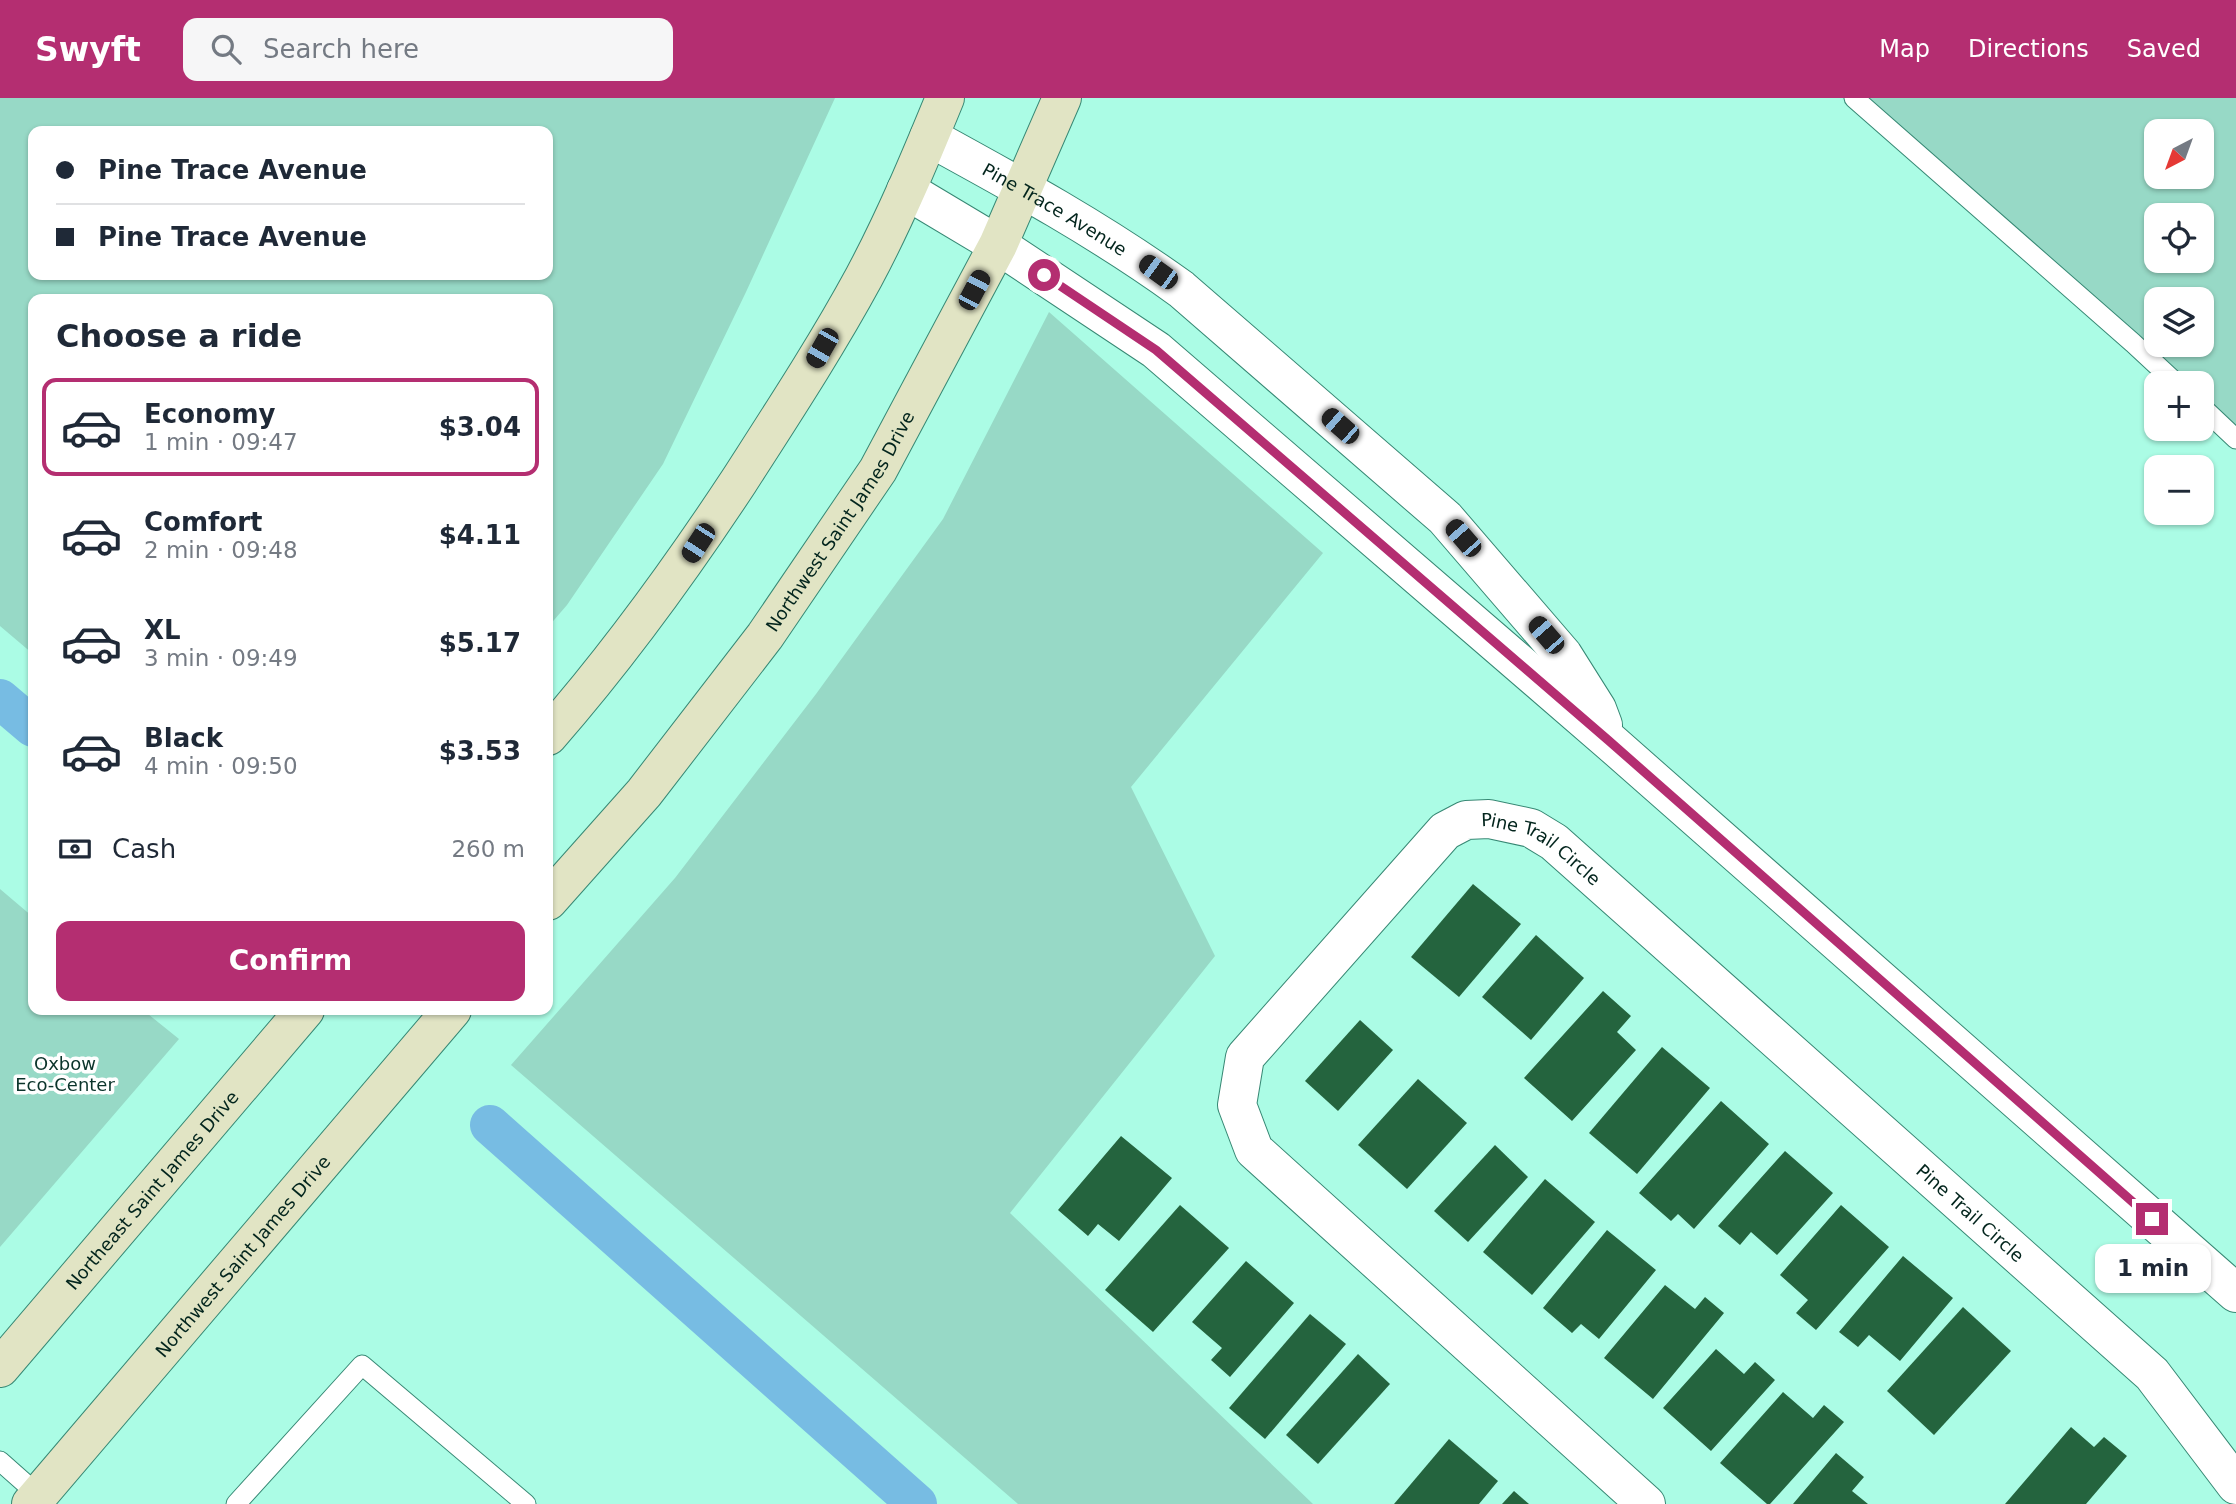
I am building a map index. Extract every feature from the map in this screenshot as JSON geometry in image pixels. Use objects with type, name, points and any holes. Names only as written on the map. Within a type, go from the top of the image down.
[{"type":"main road","points":[[553,730],[684,564],[801,384],[864,277],[906,190],[945,98]]},
{"type":"main road","name":"Northwest Saint James Drive","points":[[553,895],[644,793],[765,636],[878,470],[998,245],[1062,98]]},
{"type":"main road","name":"Northeast Saint James Drive","points":[[0,1368],[301,1015]]},
{"type":"main road","name":"Northwest Saint James Drive","points":[[40,1501],[448,1015]]},
{"type":"street","name":"Pine Trace Avenue","points":[[929,137],[1136,256],[1181,289],[1445,518],[1563,655],[1597,709],[1608,740]]},
{"type":"street","name":"Pine Trace Avenue","points":[[906,190],[998,245],[1156,350],[1608,740],[2236,1293]]},
{"type":"street","name":"Pine Trail Circle","points":[[1646,1504],[1254,1150],[1237,1105],[1245,1057],[1445,831],[1466,820],[1510,822],[1531,828],[1554,842],[2152,1374],[2236,1485]]},
{"type":"lane","points":[[1854,98],[2163,371]]},
{"type":"lane","points":[[2214,418],[2236,439]]},
{"type":"lane","points":[[236,1504],[362,1364],[526,1504]]},
{"type":"lane","points":[[0,1461],[40,1501]]},
{"type":"green space","points":[[0,98],[835,98],[663,464],[567,605],[553,621],[553,294],[28,294],[28,650],[0,626]]},
{"type":"green space","points":[[1846,98],[2236,98],[2236,438],[2214,419],[2214,371],[2159,371]]},
{"type":"green space","points":[[1049,312],[1323,553],[1131,787],[1215,956],[1010,1213],[1313,1504],[1018,1504],[511,1065],[675,878],[816,694],[943,519]]},
{"type":"green space","name":"Oxbow Eco-Center","points":[[0,889],[28,913],[28,1015],[149,1015],[179,1039],[0,1247]]},
{"type":"building","points":[[1473,884],[1521,924],[1459,997],[1411,957]]},
{"type":"building","points":[[1536,935],[1584,978],[1531,1040],[1482,997]]},
{"type":"building","points":[[1603,991],[1631,1016],[1617,1032],[1636,1050],[1572,1121],[1524,1078]]},
{"type":"building","points":[[1360,1020],[1393,1050],[1338,1111],[1305,1081]]},
{"type":"building","points":[[1662,1047],[1710,1088],[1637,1174],[1589,1133]]},
{"type":"building","points":[[1418,1079],[1467,1123],[1407,1189],[1358,1145]]},
{"type":"building","points":[[1721,1101],[1769,1144],[1694,1229],[1678,1214],[1671,1221],[1639,1193]]},
{"type":"building","points":[[1121,1136],[1172,1178],[1119,1241],[1098,1224],[1088,1236],[1058,1210]]},
{"type":"building","points":[[1495,1145],[1528,1177],[1468,1242],[1434,1211]]},
{"type":"building","points":[[1785,1151],[1833,1193],[1777,1255],[1751,1232],[1740,1245],[1718,1226]]},
{"type":"building","points":[[1545,1179],[1595,1222],[1532,1295],[1483,1252]]},
{"type":"building","points":[[1180,1205],[1229,1248],[1153,1332],[1105,1290]]},
{"type":"building","points":[[1841,1205],[1889,1247],[1816,1330],[1796,1313],[1808,1300],[1780,1275]]},
{"type":"building","points":[[1607,1230],[1656,1270],[1599,1339],[1581,1324],[1572,1333],[1543,1308]]},
{"type":"building","points":[[1903,1256],[1953,1298],[1900,1361],[1869,1335],[1858,1347],[1839,1332]]},
{"type":"building","points":[[1246,1261],[1294,1303],[1230,1377],[1211,1360],[1222,1348],[1192,1322]]},
{"type":"building","points":[[1665,1285],[1695,1309],[1705,1297],[1724,1313],[1653,1399],[1604,1358]]},
{"type":"building","points":[[1963,1307],[2011,1351],[1934,1435],[1887,1391]]},
{"type":"building","points":[[1310,1314],[1346,1344],[1265,1439],[1229,1408]]},
{"type":"building","points":[[1716,1349],[1744,1374],[1755,1362],[1775,1380],[1711,1451],[1663,1408]]},
{"type":"building","points":[[1358,1354],[1390,1384],[1318,1464],[1286,1435]]},
{"type":"building","points":[[1783,1392],[1813,1418],[1824,1405],[1844,1422],[1770,1504],[1767,1504],[1720,1463]]},
{"type":"building","points":[[2071,1427],[2094,1447],[2104,1437],[2127,1456],[2086,1504],[2005,1504]]},
{"type":"building","points":[[1449,1439],[1498,1481],[1479,1504],[1394,1504]]},
{"type":"building","points":[[1836,1453],[1864,1477],[1852,1491],[1868,1504],[1793,1504]]},
{"type":"building","points":[[1514,1491],[1529,1504],[1502,1504]]},
{"type":"waterway","points":[[0,699],[28,723]]},
{"type":"waterway","points":[[490,1125],[917,1504]]},
{"type":"route","points":[[1044,275],[1156,350],[1608,740],[2152,1219]]}]
